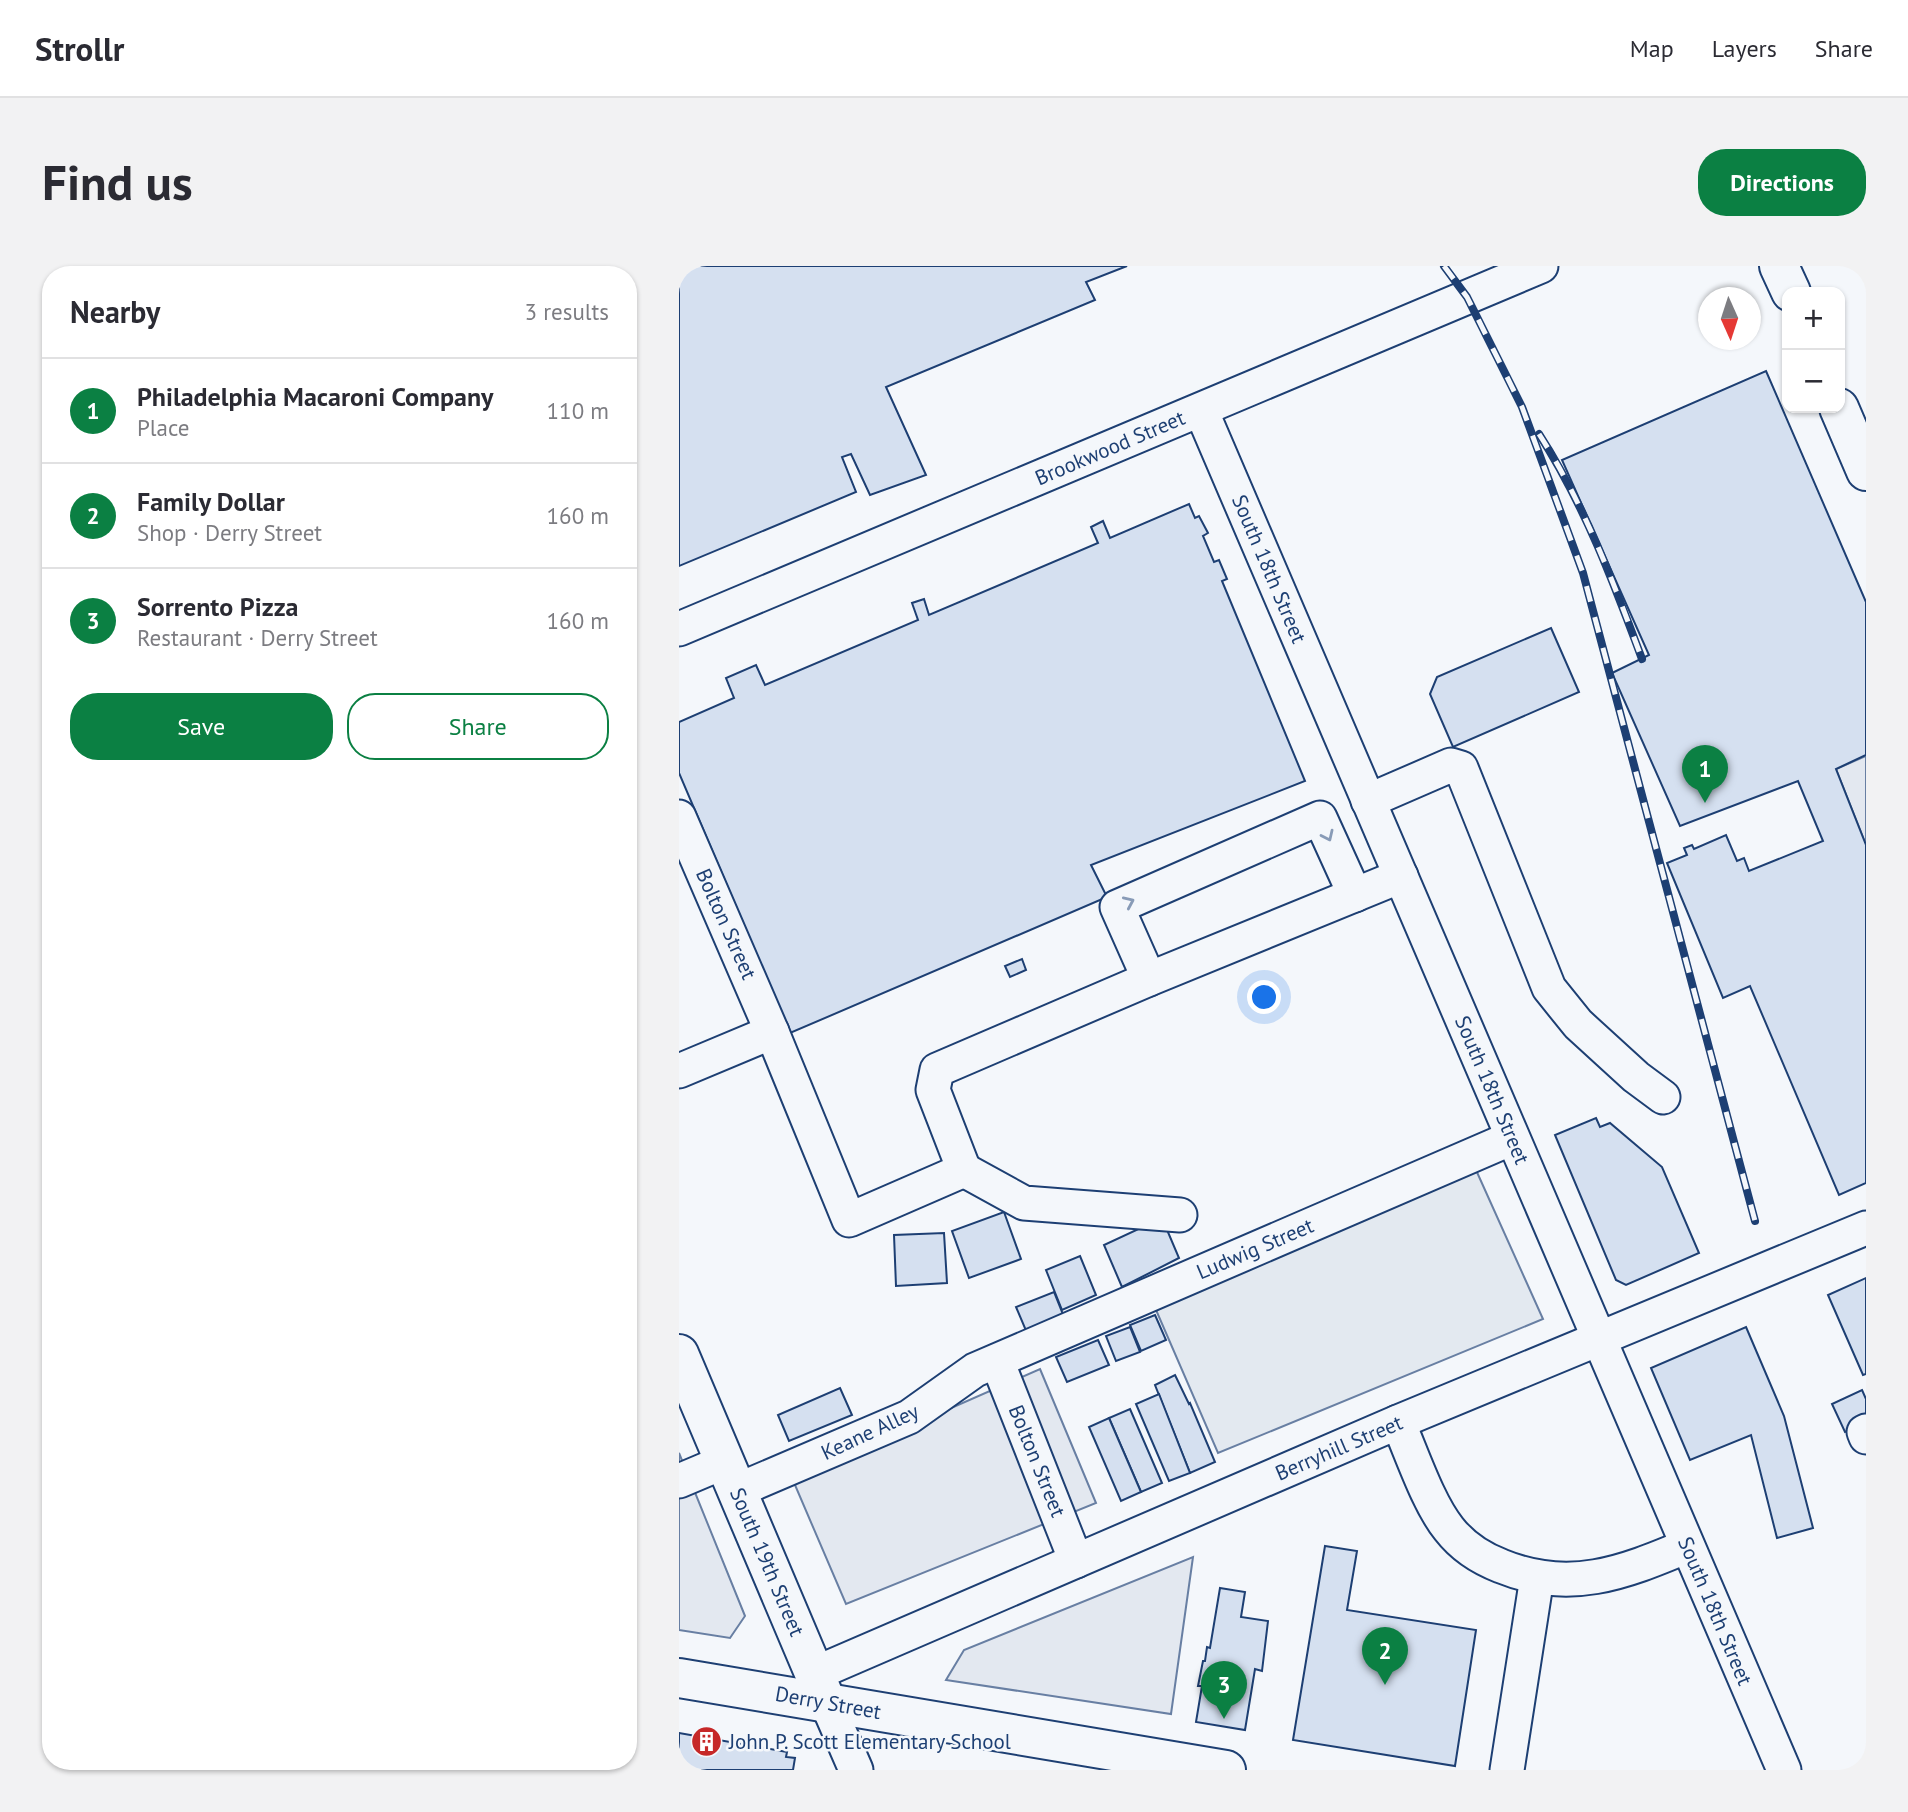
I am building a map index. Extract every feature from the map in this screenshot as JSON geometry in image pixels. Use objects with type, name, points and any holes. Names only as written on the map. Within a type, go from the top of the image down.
[{"type":"main road","points":[[1779,266],[1789,287]]},
{"type":"main road","points":[[1841,413],[1866,471]]},
{"type":"main road","name":"South 19th Street","points":[[679,1354],[686,1392],[730,1476],[820,1688]]},
{"type":"main road","name":"Derry Street","points":[[679,1678],[820,1688],[1226,1770]]},
{"type":"street","name":"Brookwood Street","points":[[679,629],[1541,266]]},
{"type":"street","name":"South 18th Street","points":[[1201,410],[1784,1770]]},
{"type":"street","points":[[1369,801],[1451,765],[1461,768],[1549,988],[1578,1024],[1636,1077],[1663,1097]]},
{"type":"street","points":[[1149,979],[1117,907],[1320,818],[1355,895]]},
{"type":"street","name":"Bolton Street","points":[[679,819],[772,1032],[849,1220],[964,1170]]},
{"type":"street","points":[[1180,1215],[1024,1203],[964,1170],[933,1090],[937,1070],[1149,979],[1401,876]]},
{"type":"street","points":[[679,1071],[772,1032]]},
{"type":"street","name":"Ludwig Street","points":[[997,1361],[1512,1138]]},
{"type":"street","name":"Berryhill Street","points":[[820,1688],[1076,1560],[1398,1422],[1866,1228]]},
{"type":"street","name":"Bolton Street","points":[[997,1361],[1076,1560]]},
{"type":"street","name":"Keane Alley","points":[[679,1481],[730,1476],[909,1417],[959,1380],[997,1361]]},
{"type":"street","points":[[1398,1422],[1447,1527],[1465,1547],[1491,1562],[1524,1576],[1587,1580],[1635,1568],[1687,1546]]},
{"type":"street","points":[[1507,1770],[1537,1577]]},
{"type":"street","name":"South 19th Street","points":[[820,1688],[856,1770]]},
{"type":"shaded area","points":[[1866,756],[1866,845],[1836,769]]},
{"type":"shaded area","points":[[1476,1170],[1543,1319],[1218,1453],[1153,1303]]},
{"type":"shaded area","points":[[1040,1369],[1096,1503],[846,1604],[792,1478]]},
{"type":"shaded area","points":[[679,1453],[745,1616],[730,1638],[679,1630]]},
{"type":"shaded area","points":[[1193,1557],[1171,1714],[946,1680],[964,1650]]},
{"type":"building","points":[[679,266],[1127,266],[1086,282],[1095,300],[886,387],[926,475],[870,495],[851,454],[842,457],[856,492],[679,566]]},
{"type":"building","points":[[1766,371],[1866,602],[1866,755],[1836,769],[1866,845],[1866,1183],[1839,1195],[1750,986],[1723,998],[1667,863],[1687,855],[1684,848],[1692,845],[1694,849],[1726,835],[1737,861],[1744,858],[1749,871],[1823,841],[1798,781],[1680,826],[1612,673],[1649,655],[1562,460]]},
{"type":"building","points":[[1189,504],[1195,518],[1199,516],[1208,533],[1203,536],[1214,562],[1219,560],[1227,579],[1222,581],[1305,781],[1091,865],[1107,897],[790,1033],[679,773],[679,722],[734,698],[726,678],[756,665],[765,685],[918,620],[912,603],[924,599],[929,615],[1098,543],[1091,527],[1103,521],[1110,538]]},
{"type":"building","points":[[1551,628],[1579,692],[1453,747],[1430,694],[1437,677]]},
{"type":"building","points":[[1022,959],[1026,970],[1010,977],[1005,966]]},
{"type":"building","points":[[1596,1118],[1600,1127],[1610,1123],[1662,1167],[1699,1253],[1626,1285],[1616,1280],[1555,1135]]},
{"type":"building","points":[[1004,1212],[1021,1259],[969,1278],[952,1231]]},
{"type":"building","points":[[1162,1218],[1179,1258],[1122,1287],[1104,1245]]},
{"type":"building","points":[[944,1233],[947,1283],[896,1286],[894,1235]]},
{"type":"building","points":[[1080,1256],[1096,1295],[1062,1310],[1046,1270]]},
{"type":"building","points":[[1866,1278],[1866,1374],[1863,1375],[1828,1295]]},
{"type":"building","points":[[1054,1292],[1064,1317],[1027,1333],[1016,1307]]},
{"type":"building","points":[[1155,1315],[1166,1340],[1141,1351],[1130,1325]]},
{"type":"building","points":[[1130,1327],[1140,1352],[1116,1361],[1106,1336]]},
{"type":"building","points":[[1746,1327],[1784,1416],[1813,1528],[1777,1538],[1751,1435],[1690,1460],[1651,1368]]},
{"type":"building","points":[[1098,1340],[1109,1365],[1067,1382],[1056,1357]]},
{"type":"building","points":[[1175,1375],[1215,1462],[1190,1473],[1155,1385]]},
{"type":"building","points":[[840,1388],[852,1415],[789,1441],[778,1415]]},
{"type":"building","points":[[1862,1390],[1866,1399],[1866,1423],[1845,1432],[1832,1404]]},
{"type":"building","points":[[1159,1394],[1190,1473],[1169,1481],[1136,1404]]},
{"type":"building","points":[[1130,1409],[1162,1483],[1141,1492],[1109,1418]]},
{"type":"building","points":[[1109,1418],[1141,1492],[1121,1501],[1089,1427]]},
{"type":"building","points":[[1325,1546],[1357,1551],[1347,1610],[1476,1630],[1455,1766],[1293,1740]]},
{"type":"building","points":[[1220,1588],[1245,1592],[1241,1617],[1268,1621],[1262,1671],[1255,1669],[1245,1730],[1196,1722],[1202,1686],[1198,1686],[1207,1647],[1210,1648]]},
{"type":"building","name":"John P. Scott Elementary School","points":[[679,1733],[787,1752],[786,1757],[795,1758],[793,1770],[679,1770]]},
{"type":"railway","points":[[1444,266],[1467,297],[1522,407],[1583,573],[1755,1221]]},
{"type":"railway","points":[[1539,434],[1584,515],[1642,659]]},
{"type":"place","name":"Philadelphia Macaroni Company","points":[[1705,803]]},
{"type":"place","name":"Family Dollar","points":[[1385,1685]]},
{"type":"place","name":"Sorrento Pizza","points":[[1224,1719]]},
{"type":"place","name":"John P. Scott Elementary School","points":[[706,1742]]}]
